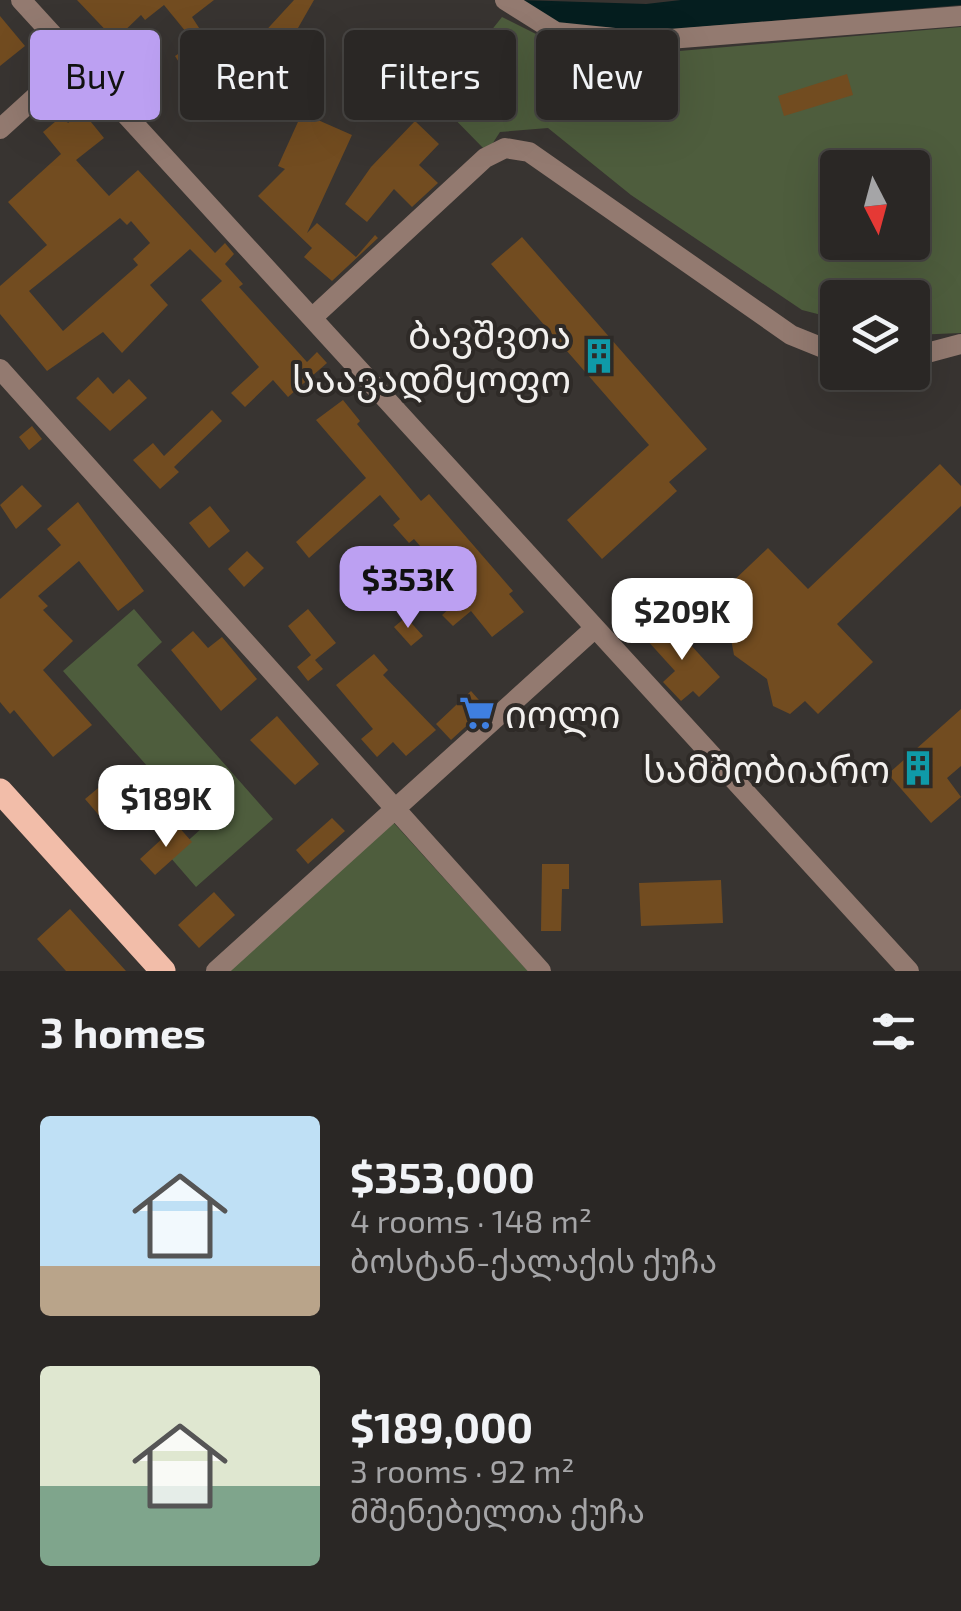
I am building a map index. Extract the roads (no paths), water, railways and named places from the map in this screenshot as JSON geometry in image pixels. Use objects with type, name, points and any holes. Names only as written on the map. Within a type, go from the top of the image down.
[{"type":"main road","points":[[0,791],[163,971]]},
{"type":"street","points":[[22,0],[49,30]]},
{"type":"street","points":[[505,0],[556,32],[644,41],[961,16]]},
{"type":"street","points":[[0,130],[30,102]]},
{"type":"street","points":[[131,120],[909,971]]},
{"type":"street","points":[[312,318],[485,158],[505,148],[529,152],[776,325],[820,346]]},
{"type":"street","points":[[930,352],[961,344]]},
{"type":"street","points":[[0,368],[541,971]]},
{"type":"street","points":[[216,971],[595,628]]},
{"type":"water","points":[[520,0],[646,4],[681,0],[961,0],[961,5],[663,30],[561,24]]},
{"type":"place","name":"ბავშვთა საავადმყოფო","points":[[599,356]]},
{"type":"place","name":"იოლი","points":[[477,713]]},
{"type":"place","name":"სამშობიარო","points":[[918,768]]}]
